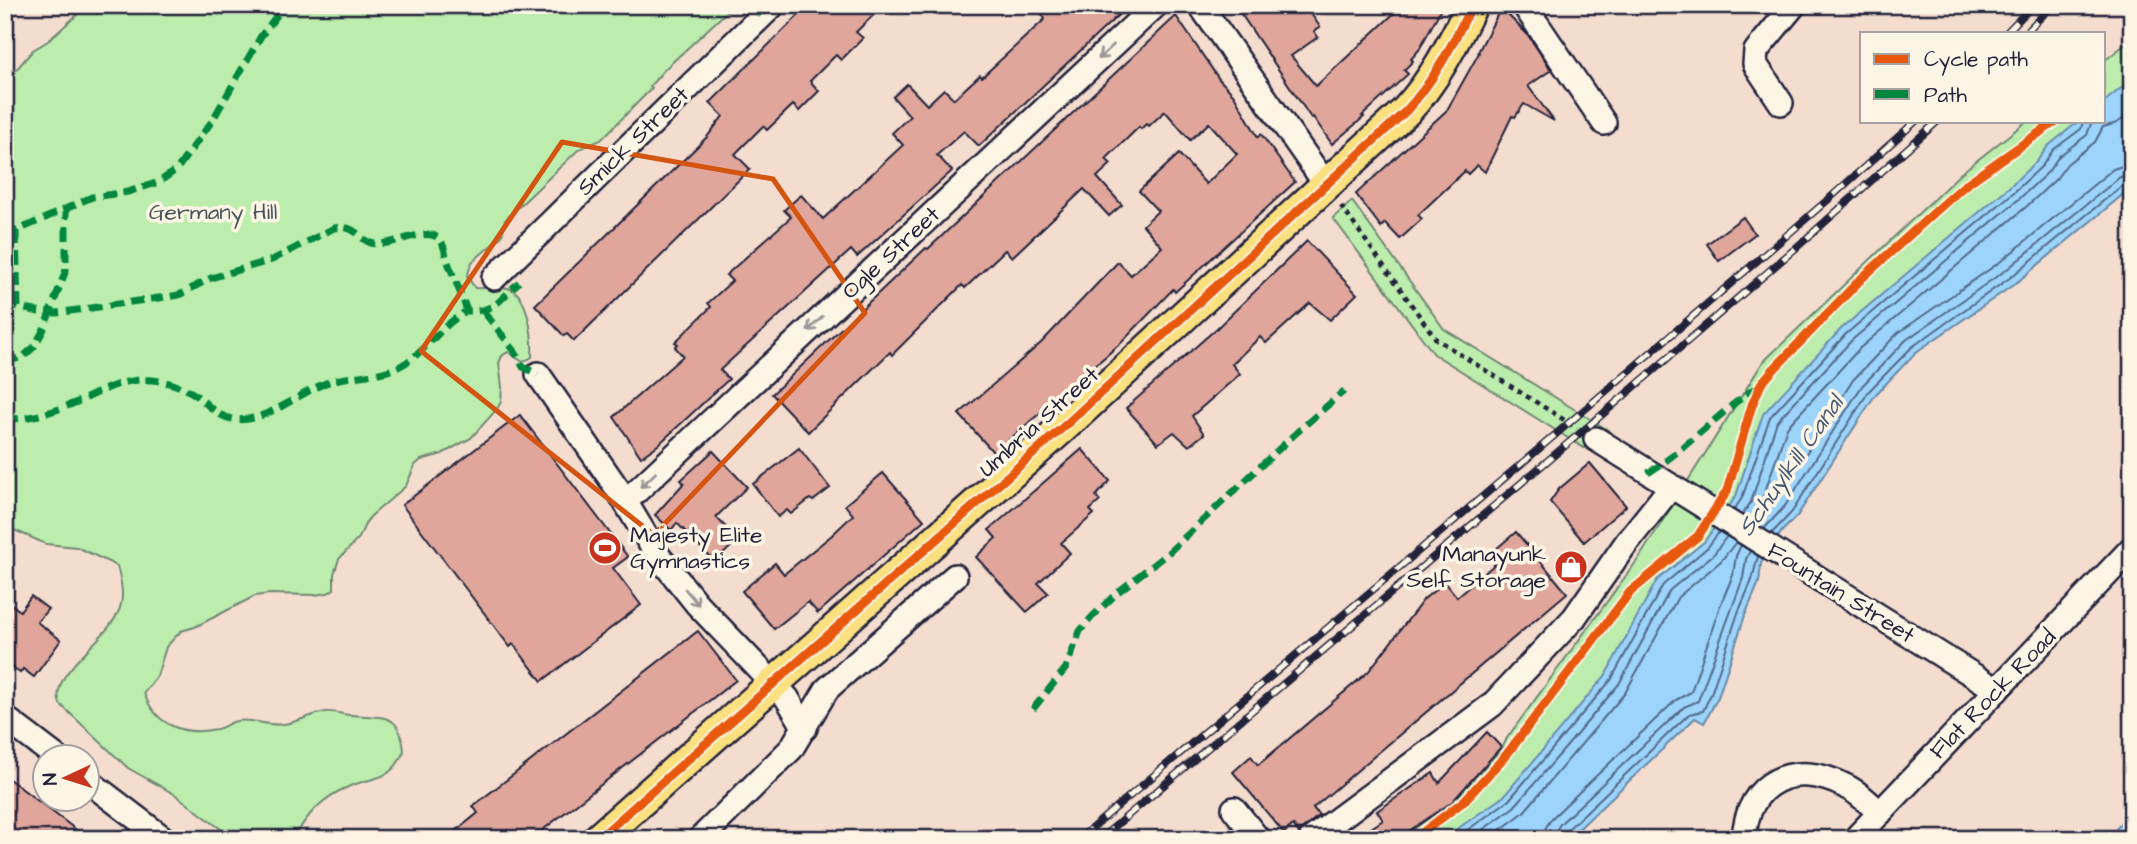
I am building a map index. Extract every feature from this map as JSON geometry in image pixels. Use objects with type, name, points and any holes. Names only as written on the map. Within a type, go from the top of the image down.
[{"type":"main road","name":"Umbria Street","points":[[600,838],[1128,368],[1327,186],[1422,94],[1472,5]]},
{"type":"street","name":"Smick Street","points":[[494,278],[772,5]]},
{"type":"street","name":"Ogle Street","points":[[626,501],[1156,5]]},
{"type":"street","points":[[1200,5],[1327,186]]},
{"type":"street","points":[[1524,5],[1604,122]]},
{"type":"street","points":[[1781,103],[1755,64],[1756,51],[1794,5]]},
{"type":"street","points":[[538,374],[626,501],[656,553],[684,589],[775,684],[795,709],[805,729]]},
{"type":"street","name":"Fountain Street","points":[[1596,439],[1997,690]]},
{"type":"street","points":[[1311,839],[1492,705],[1574,618],[1627,542],[1671,487]]},
{"type":"street","name":"Flat Rock Road","points":[[1855,839],[2132,548]]},
{"type":"street","points":[[700,839],[785,756],[805,729],[827,689],[955,576]]},
{"type":"street","points":[[5,718],[36,742]]},
{"type":"street","points":[[1744,839],[1749,809],[1756,797],[1767,786],[1784,777],[1799,774],[1814,774],[1848,787],[1880,813]]},
{"type":"street","points":[[102,792],[164,839]]},
{"type":"street","points":[[1234,809],[1258,839]]},
{"type":"path","points":[[1344,211],[1436,339],[1556,414]]},
{"type":"highlighted area","points":[[562,142],[773,179],[865,313],[654,535],[421,351]]},
{"type":"green space","name":"Germany Hill","points":[[88,5],[734,5],[664,70],[650,86],[652,88],[601,140],[579,149],[505,220],[502,236],[472,262],[467,276],[475,288],[505,287],[521,298],[532,339],[532,357],[522,361],[508,352],[502,356],[499,363],[501,402],[497,409],[471,438],[415,465],[406,486],[371,516],[359,538],[339,559],[334,574],[334,589],[328,593],[314,595],[255,596],[195,627],[181,631],[166,647],[157,676],[144,693],[156,714],[172,726],[205,731],[243,720],[278,725],[329,712],[382,717],[399,729],[404,751],[393,769],[387,774],[331,796],[310,815],[294,839],[234,839],[176,795],[128,768],[60,704],[59,692],[63,679],[107,629],[121,604],[117,566],[77,547],[46,544],[5,526],[5,70],[16,70],[33,50],[48,41]]},
{"type":"green space","points":[[2132,39],[2132,187],[2016,283],[1916,352],[1875,395],[1797,516],[1782,531],[1761,563],[1759,582],[1745,615],[1718,697],[1704,723],[1695,718],[1568,839],[1399,839],[1452,803],[1503,747],[1639,558],[1763,362],[1961,173],[2026,122],[2106,122],[2106,59]]},
{"type":"green space","points":[[1352,201],[1444,329],[1608,430],[1584,448],[1434,354],[1333,218]]},
{"type":"water","name":"Schuylkill Canal","points":[[2132,79],[2132,187],[2016,283],[1916,352],[1875,395],[1797,516],[1782,531],[1761,563],[1759,582],[1745,615],[1718,697],[1704,723],[1695,718],[1568,839],[1443,839],[1504,796],[1605,676],[1657,580],[1704,542],[1736,496],[1763,414],[1841,329],[2009,187],[2037,161],[2048,146],[2078,122],[2106,122],[2106,100]]},
{"type":"water","points":[[2132,807],[2132,839],[2109,839]]},
{"type":"building","points":[[809,5],[884,5],[856,32],[863,38],[841,60],[836,55],[810,81],[819,91],[799,111],[793,105],[767,130],[763,126],[735,154],[750,169],[574,341],[567,334],[564,336],[535,305],[707,137],[723,116],[710,103]]},
{"type":"building","points":[[1036,5],[1129,5],[979,146],[964,131],[937,155],[952,171],[857,257],[851,250],[720,370],[729,379],[658,445],[641,457],[614,417],[683,356],[675,347],[678,344],[675,342],[711,307],[708,303],[732,281],[726,275],[791,217],[784,210],[801,195],[823,219],[903,145],[892,133],[910,116],[893,97],[907,84],[927,105],[944,89],[954,99],[1045,19]]},
{"type":"building","points":[[1235,5],[1305,5],[1320,27],[1314,31],[1318,37],[1291,56],[1316,86],[1403,5],[1443,5],[1419,50],[1411,59],[1413,61],[1404,70],[1408,74],[1332,144],[1313,117],[1311,118]]},
{"type":"building","points":[[1501,8],[1528,35],[1551,70],[1528,86],[1554,121],[1524,104],[1515,117],[1512,116],[1485,172],[1477,165],[1468,174],[1465,171],[1418,215],[1422,219],[1400,239],[1385,223],[1381,227],[1356,194],[1447,110]]},
{"type":"building","points":[[1176,16],[1219,79],[1234,95],[1258,137],[1261,134],[1295,182],[1175,292],[1173,289],[1122,342],[994,453],[959,414],[1041,343],[1118,262],[1131,275],[1162,247],[1143,225],[1158,211],[1139,191],[1179,154],[1206,184],[1237,154],[1209,123],[1190,140],[1165,111],[1149,126],[1146,124],[1141,129],[1139,127],[1106,159],[1111,164],[1097,177],[1122,205],[1109,216],[1084,189],[1012,257],[1005,250],[965,288],[962,285],[892,355],[890,352],[808,432],[772,394]]},
{"type":"building","points":[[1743,217],[1755,234],[1719,261],[1707,244]]},
{"type":"building","points":[[1307,241],[1357,294],[1330,320],[1310,303],[1266,343],[1260,337],[1232,364],[1240,374],[1192,416],[1204,434],[1189,446],[1174,432],[1158,444],[1126,408],[1217,328]]},
{"type":"building","points":[[520,415],[628,557],[613,568],[641,605],[542,681],[513,644],[510,647],[402,505]]},
{"type":"building","points":[[799,448],[830,488],[791,514],[787,510],[778,517],[753,484]]},
{"type":"building","points":[[1082,449],[1110,481],[1096,496],[1100,501],[1090,510],[1094,514],[1061,543],[1070,553],[1038,583],[1048,593],[1027,612],[976,557],[996,538],[989,530]]},
{"type":"building","points":[[713,451],[747,487],[716,517],[738,540],[718,559],[715,554],[711,558],[677,523],[671,530],[655,515],[684,483],[681,480]]},
{"type":"building","points":[[1590,463],[1626,506],[1584,542],[1550,502],[1559,489]]},
{"type":"building","points":[[883,473],[924,520],[818,613],[808,602],[774,629],[742,591],[775,563],[784,574],[832,535],[853,515],[845,505]]},
{"type":"building","points":[[1516,532],[1567,593],[1313,808],[1319,815],[1299,833],[1293,825],[1284,833],[1233,772],[1251,756],[1258,765],[1368,672],[1424,599],[1445,582],[1457,597],[1503,557],[1496,549]]},
{"type":"building","points":[[31,596],[48,609],[37,622],[61,640],[34,677],[23,669],[20,673],[5,661],[5,599],[20,611]]},
{"type":"building","points":[[698,631],[736,680],[531,839],[446,839],[478,813],[473,806]]},
{"type":"building","points":[[1487,732],[1501,747],[1452,802],[1397,839],[1355,839],[1383,820],[1377,811],[1433,773],[1439,783]]},
{"type":"building","points":[[5,776],[32,796],[32,812],[53,812],[88,839],[5,839]]},
{"type":"railway","points":[[2007,32],[2033,5]]},
{"type":"railway","points":[[2026,32],[2053,5]]},
{"type":"railway","points":[[1079,839],[1548,441],[1915,122]]},
{"type":"railway","points":[[1100,839],[1604,413],[1937,122]]},
{"type":"marked path","points":[[5,236],[92,197],[128,192],[159,182],[177,169],[212,121],[261,36],[285,5]]},
{"type":"marked path","points":[[752,5],[762,16]]},
{"type":"marked path","points":[[5,362],[23,357],[34,347],[43,331],[66,270],[66,208]]},
{"type":"marked path","points":[[5,304],[57,313],[179,295],[211,278],[272,260],[334,228],[343,227],[354,231],[366,241],[377,244],[420,235],[436,237],[443,245],[467,311],[491,307],[519,282]]},
{"type":"marked path","points":[[16,231],[18,307]]},
{"type":"marked path","points":[[5,419],[42,414],[118,385],[148,380],[166,382],[182,388],[227,418],[258,417],[335,380],[395,369],[411,359],[467,311]]},
{"type":"marked path","points":[[484,312],[514,350],[523,367],[538,374]]},
{"type":"marked path","points":[[1648,473],[1677,453],[1758,386]]},
{"type":"marked path","points":[[1033,709],[1066,668],[1080,631],[1092,617],[1118,592],[1169,552],[1344,391]]},
{"type":"cycle path","points":[[598,839],[1070,421],[1406,111],[1435,74],[1472,5]]},
{"type":"cycle path","points":[[1414,839],[1464,801],[1507,754],[1630,592],[1698,536],[1727,491],[1752,405],[1761,384],[1773,370],[1861,279],[1965,185],[2055,122]]},
{"type":"place","name":"Majesty Elite Gymnastics","points":[[605,548]]},
{"type":"place","name":"Manayunk Self Storage","points":[[1571,567]]}]
